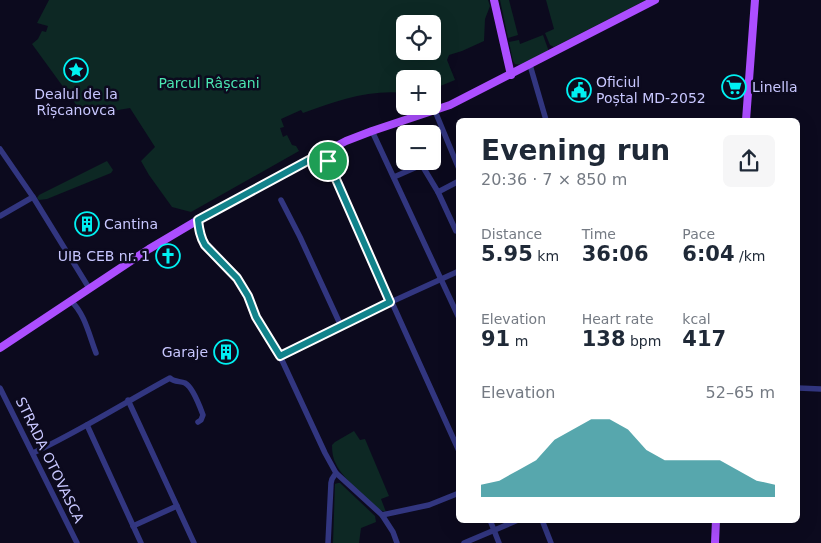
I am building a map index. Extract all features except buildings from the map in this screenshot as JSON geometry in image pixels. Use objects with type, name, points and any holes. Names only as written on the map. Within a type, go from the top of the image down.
[{"type":"main road","points":[[494,0],[511,75]]},
{"type":"main road","points":[[441,109],[511,75],[655,0]]},
{"type":"main road","points":[[746,118],[755,0]]},
{"type":"main road","points":[[0,348],[149,249],[198,220],[346,141],[422,115]]},
{"type":"main road","points":[[715,543],[716,523]]},
{"type":"street","points":[[530,65],[545,118]]},
{"type":"street","points":[[437,115],[456,162]]},
{"type":"street","points":[[372,131],[456,312]]},
{"type":"street","points":[[0,149],[33,197],[89,288]]},
{"type":"street","points":[[324,152],[390,302],[456,445]]},
{"type":"street","points":[[394,178],[421,166],[438,192],[456,231]]},
{"type":"street","points":[[438,192],[456,183]]},
{"type":"street","points":[[0,216],[33,197]]},
{"type":"street","points":[[281,200],[341,326]]},
{"type":"street","points":[[198,220],[202,241],[237,278],[248,296],[256,317],[280,356],[336,473],[382,516],[393,532],[397,543]]},
{"type":"street","points":[[280,356],[390,302],[456,272]]},
{"type":"street","points":[[71,300],[82,316],[96,353]]},
{"type":"street","points":[[33,454],[170,378],[187,384],[192,390],[203,415],[198,422]]},
{"type":"street","name":"STRADA OTOVASCA","points":[[0,388],[77,543]]},
{"type":"street","points":[[800,388],[821,389]]},
{"type":"street","points":[[128,400],[194,543]]},
{"type":"street","points":[[87,425],[140,543]]},
{"type":"street","points":[[328,543],[331,482],[336,473]]},
{"type":"street","points":[[382,516],[429,505],[456,494]]},
{"type":"street","points":[[133,526],[177,506]]},
{"type":"street","points":[[491,523],[499,543]]},
{"type":"street","points":[[464,543],[511,523]]},
{"type":"street","points":[[543,523],[551,543]]},
{"type":"green space","name":"Parcul Râșcani","points":[[49,0],[488,0],[490,6],[485,19],[484,41],[449,55],[447,60],[455,80],[441,86],[441,70],[396,70],[396,92],[366,94],[353,97],[303,113],[301,110],[281,119],[284,127],[280,128],[283,137],[287,135],[292,145],[296,146],[299,151],[191,212],[172,207],[149,175],[141,161],[155,147],[130,108],[108,111],[103,114],[80,110],[32,44],[38,39],[42,31],[46,32],[48,26],[37,23]]},
{"type":"green space","points":[[500,0],[509,0],[518,35],[508,38]]},
{"type":"green space","points":[[546,0],[646,0],[554,47],[550,45],[545,33],[554,29]]},
{"type":"green space","points":[[543,35],[548,51],[521,65],[515,64],[509,42],[519,40],[520,44]]},
{"type":"green space","points":[[107,161],[113,170],[111,173],[47,199],[39,200],[37,198],[39,195]]},
{"type":"green space","points":[[354,431],[360,440],[365,439],[389,496],[381,499],[386,512],[380,510],[349,482],[339,470],[334,460],[332,445]]},
{"type":"green space","points":[[338,483],[375,516],[376,522],[361,528],[359,543],[333,543],[335,484]]},
{"type":"place","name":"Dealul de la Rîșcanovca","points":[[76,70]]},
{"type":"place","name":"Linella","points":[[734,87]]},
{"type":"place","name":"Oficiul Poștal MD-2052","points":[[579,90]]},
{"type":"place","name":"Cantina","points":[[87,224]]},
{"type":"place","name":"UIB CEB nr. 1","points":[[168,256]]},
{"type":"place","name":"Garaje","points":[[226,352]]},
{"type":"route","points":[[324,152],[328,161],[390,302],[280,356],[256,317],[248,296],[237,278],[202,241],[198,220],[324,152]]}]
